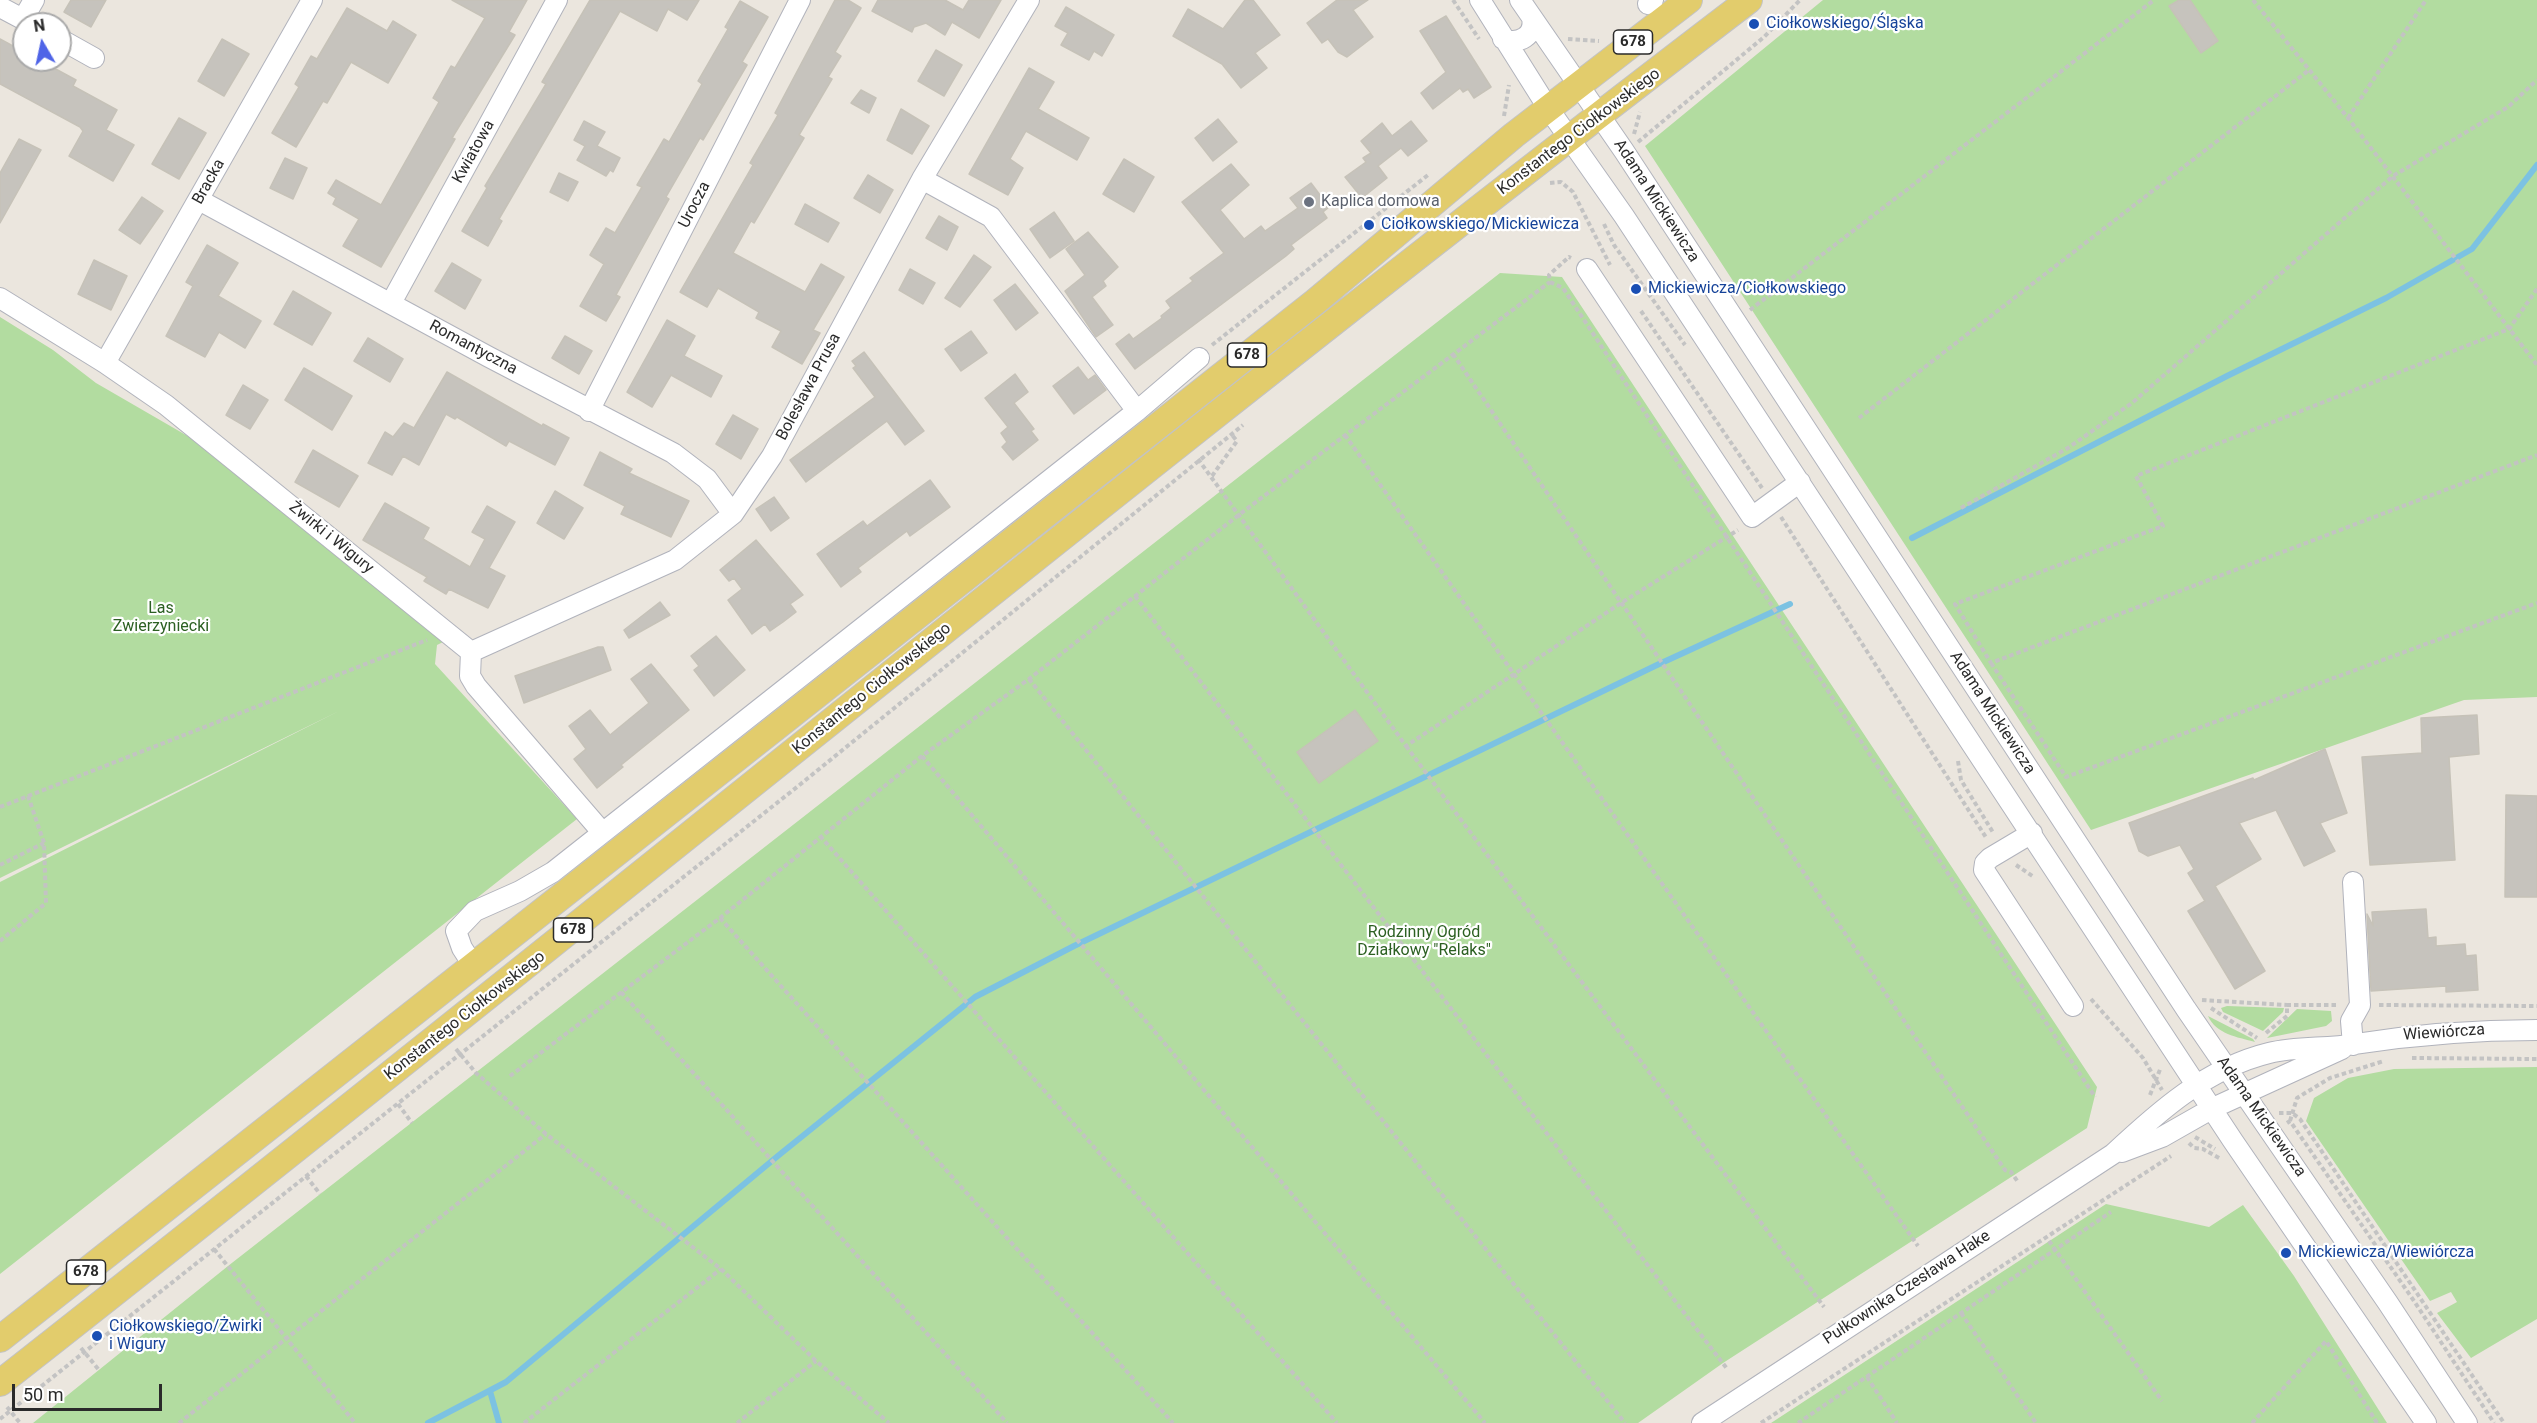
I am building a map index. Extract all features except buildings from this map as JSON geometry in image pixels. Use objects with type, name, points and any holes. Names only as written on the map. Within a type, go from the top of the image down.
[{"type":"main road","name":"Konstantego Ciołkowskiego","points":[[0,1339],[1315,302],[1577,84],[1651,11],[1689,0]]},
{"type":"main road","name":"Konstantego Ciołkowskiego","points":[[6,1401],[492,995],[1152,464],[1569,137],[1749,0]]},
{"type":"main road","points":[[1651,11],[1650,44],[1655,51],[1668,57],[1679,55]]},
{"type":"main road","points":[[1476,166],[1489,166],[1498,173],[1500,184],[1495,195]]},
{"type":"street","name":"Bracka","points":[[105,363],[312,0]]},
{"type":"street","name":"Kwiatowa","points":[[391,303],[557,0]]},
{"type":"street","name":"Urocza","points":[[589,411],[800,0]]},
{"type":"street","name":"Bolesława Prusa","points":[[471,651],[675,560],[733,514],[772,456],[922,179],[1029,0]]},
{"type":"street","name":"Adama Mickiewicza","points":[[1480,0],[1548,108],[1624,216],[2213,1108],[2426,1423]]},
{"type":"street","name":"Adama Mickiewicza","points":[[1520,0],[2194,1004],[2228,1069],[2244,1094],[2467,1423]]},
{"type":"street","points":[[1503,39],[1516,42],[1528,36],[1533,24],[1532,18]]},
{"type":"street","points":[[72,46],[94,58]]},
{"type":"street","points":[[922,179],[991,217],[1137,411]]},
{"type":"street","points":[[1624,216],[1626,204],[1634,196],[1640,193],[1652,195]]},
{"type":"street","name":"Romantyczna","points":[[200,200],[589,411],[673,453],[707,479],[733,514]]},
{"type":"street","points":[[1587,269],[1752,517],[1800,482]]},
{"type":"street","name":"Żwirki i Wigury","points":[[0,298],[105,363],[166,405],[471,651]]},
{"type":"street","points":[[473,965],[462,948],[456,931],[466,918],[554,872],[1137,411],[1199,358]]},
{"type":"street","points":[[471,651],[470,676],[476,686],[602,832]]},
{"type":"street","points":[[2032,833],[1985,863],[1984,870],[2073,1006]]},
{"type":"street","points":[[2353,882],[2360,1005],[2350,1021],[2353,1044]]},
{"type":"street","points":[[2159,1026],[2194,1004]]},
{"type":"street","name":"Wiewiórcza","points":[[2198,1085],[2228,1069],[2267,1053],[2437,1032],[2537,1030]]},
{"type":"street","name":"Wiewiórcza","points":[[2213,1108],[2353,1044]]},
{"type":"street","name":"Pułkownika Czesława Hake","points":[[1702,1423],[2113,1155],[2171,1102],[2198,1085]]},
{"type":"street","name":"Pułkownika Czesława Hake","points":[[2113,1155],[2162,1137],[2213,1108]]},
{"type":"path","points":[[1642,102],[1634,136],[1637,143],[1764,37],[1800,0]]},
{"type":"path","points":[[1750,310],[2154,0]]},
{"type":"path","points":[[2253,0],[2348,118],[2537,365]]},
{"type":"path","points":[[2348,118],[2426,0]]},
{"type":"path","points":[[1859,418],[2309,69]]},
{"type":"path","points":[[1961,508],[2068,448],[2132,403],[2392,176],[2508,107],[2537,80]]},
{"type":"path","points":[[1199,358],[1224,333],[1430,174]]},
{"type":"path","points":[[1546,175],[1550,183]]},
{"type":"path","points":[[1542,188],[1550,183],[1561,182],[1574,192],[1612,269]]},
{"type":"path","points":[[1550,282],[1549,275],[1569,257],[1587,269]]},
{"type":"path","points":[[510,1076],[720,918],[922,756],[1029,679],[1240,514],[1550,282]]},
{"type":"path","points":[[1550,282],[1563,288],[1726,540],[2094,1097]]},
{"type":"path","points":[[2537,289],[2509,329],[2136,476],[2163,526],[1955,604],[2066,777],[2537,603]]},
{"type":"path","points":[[1638,306],[1772,503],[1996,855]]},
{"type":"path","points":[[1453,354],[2005,1170],[2011,1172],[2018,1182]]},
{"type":"path","points":[[0,1419],[6,1401],[85,1353],[461,1056],[1249,420]]},
{"type":"path","points":[[1212,476],[1237,441],[1232,435]]},
{"type":"path","points":[[1345,435],[1918,1246]]},
{"type":"path","points":[[1991,663],[2537,454]]},
{"type":"path","points":[[1200,460],[1406,746],[1824,1307]]},
{"type":"path","points":[[1406,746],[1622,603],[1726,540],[1752,517]]},
{"type":"path","points":[[1135,596],[1728,1370]]},
{"type":"path","points":[[0,807],[447,632]]},
{"type":"path","points":[[1029,679],[1625,1423]]},
{"type":"path","points":[[922,756],[1485,1423]]},
{"type":"path","points":[[0,941],[46,903],[44,843],[28,796]]},
{"type":"path","points":[[820,836],[1337,1423]]},
{"type":"path","points":[[0,865],[44,843]]},
{"type":"path","points":[[720,918],[1173,1423]]},
{"type":"path","points":[[2085,989],[2143,1058],[2171,1102]]},
{"type":"path","points":[[621,992],[1007,1423]]},
{"type":"path","points":[[2194,1004],[2537,1006]]},
{"type":"path","points":[[2258,1039],[2287,1016],[2288,1005]]},
{"type":"path","points":[[456,1049],[476,1073],[546,1134],[722,1269],[816,1361],[889,1423]]},
{"type":"path","points":[[2290,1121],[2297,1098],[2330,1078],[2356,1068],[2393,1059]]},
{"type":"path","points":[[2402,1059],[2537,1059]]},
{"type":"path","points":[[394,1099],[412,1123]]},
{"type":"path","points":[[1761,1423],[2197,1139],[2186,1124]]},
{"type":"path","points":[[179,1423],[546,1134]]},
{"type":"path","points":[[302,1170],[320,1194]]},
{"type":"path","points":[[1798,1423],[2111,1212]]},
{"type":"path","points":[[2049,1241],[2162,1401]]},
{"type":"path","points":[[210,1244],[355,1423]]},
{"type":"path","points":[[524,1423],[722,1269]]},
{"type":"path","points":[[1961,1313],[2036,1423]]},
{"type":"path","points":[[2252,1423],[2326,1341],[2377,1423]]},
{"type":"path","points":[[81,1348],[99,1370]]},
{"type":"path","points":[[737,1423],[816,1361]]},
{"type":"path","points":[[1867,1377],[1897,1423]]},
{"type":"path","points":[[6,1401],[20,1423]]},
{"type":"green space","points":[[1823,0],[2537,0],[2537,697],[2464,700],[2091,830],[1645,146]]},
{"type":"green space","name":"Rodzinny Ogród Działkowy \"Relaks\"","points":[[1500,273],[1562,277],[2097,1087],[2087,1128],[1723,1363],[1638,1423],[33,1423],[228,1266]]},
{"type":"green space","name":"Las Zwierzyniecki","points":[[0,317],[53,350],[96,383],[210,449],[443,642],[437,645],[435,664],[577,819],[0,1274],[0,882],[339,711],[0,878]]},
{"type":"green space","points":[[2227,1006],[2284,1008],[2283,1012],[2263,1031],[2223,1012],[2221,1008]]},
{"type":"green space","points":[[2297,1009],[2331,1011],[2332,1021],[2326,1026],[2267,1038]]},
{"type":"green space","points":[[2208,1016],[2253,1039],[2255,1042],[2222,1031]]},
{"type":"green space","points":[[2537,1067],[2537,1319],[2471,1358],[2437,1313],[2457,1302],[2451,1292],[2430,1301],[2306,1121],[2314,1098],[2348,1078],[2394,1069]]},
{"type":"green space","points":[[2106,1204],[2209,1227],[2243,1205],[2294,1276],[2387,1423],[1771,1423]]},
{"type":"waterway","points":[[1912,538],[2227,376],[2386,298],[2472,249],[2537,165]]},
{"type":"waterway","points":[[428,1423],[506,1382],[779,1155],[975,997],[1074,946],[1657,665],[1790,604]]},
{"type":"waterway","points":[[490,1391],[499,1423]]},
{"type":"place","name":"Ciołkowskiego/Śląska","points":[[1754,24]]},
{"type":"place","name":"Kaplica domowa","points":[[1309,202]]},
{"type":"place","name":"Ciołkowskiego/Mickiewicza","points":[[1369,225]]},
{"type":"place","name":"Mickiewicza/Ciołkowskiego","points":[[1636,289]]},
{"type":"place","name":"Mickiewicza/Wiewiórcza","points":[[2286,1253]]},
{"type":"place","name":"Ciołkowskiego/Żwirki i Wigury","points":[[97,1336]]}]
